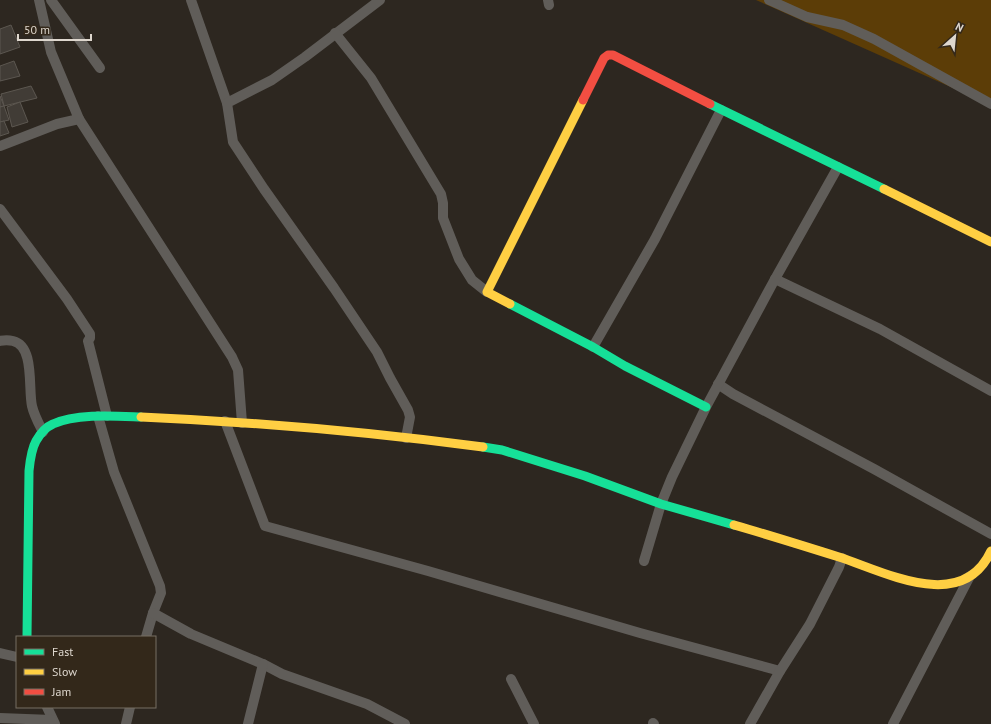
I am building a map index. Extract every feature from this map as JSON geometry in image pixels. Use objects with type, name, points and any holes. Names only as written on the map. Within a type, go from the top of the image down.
[{"type":"street","points":[[39,0],[51,52],[78,119],[232,357],[238,370],[242,423]]},
{"type":"street","points":[[50,0],[100,68]]},
{"type":"street","points":[[228,103],[272,80],[380,0]]},
{"type":"street","points":[[769,0],[807,17],[843,25],[874,39],[991,104]]},
{"type":"street","points":[[193,1],[228,103],[233,142],[377,352],[408,410],[410,416],[406,438]]},
{"type":"street","points":[[335,33],[371,78],[441,194],[443,203],[443,218],[459,259],[472,280],[487,292],[593,347],[625,366],[706,407]]},
{"type":"street","points":[[487,292],[604,58],[608,55],[613,55],[721,110],[991,242]]},
{"type":"street","points":[[593,347],[655,239],[721,110]]},
{"type":"street","points":[[0,146],[57,124],[78,119]]},
{"type":"street","points":[[644,561],[661,504],[672,477],[706,407],[775,279],[838,167]]},
{"type":"street","points":[[1,212],[67,299],[90,334],[88,341],[114,472],[160,586],[161,593],[146,636]]},
{"type":"street","points":[[775,279],[880,329],[991,391]]},
{"type":"street","points":[[0,340],[13,341],[20,345],[26,352],[32,406],[43,432]]},
{"type":"street","points":[[718,384],[733,394],[874,469],[991,534]]},
{"type":"street","points":[[27,636],[30,595],[28,529],[29,471],[35,444],[43,432],[58,421],[103,416],[225,421],[406,438],[502,450],[585,476],[661,504],[842,558],[893,577],[919,584],[947,584],[959,582],[970,576],[986,562],[991,551]]},
{"type":"street","points":[[225,421],[265,526],[428,570],[640,633],[780,671]]},
{"type":"street","points":[[750,724],[780,671],[810,624],[839,568],[842,558]]},
{"type":"street","points":[[893,724],[970,576]]},
{"type":"street","points":[[153,613],[191,634],[263,664],[282,674],[367,704],[405,724]]},
{"type":"street","points":[[0,653],[16,657]]},
{"type":"street","points":[[248,724],[263,664]]},
{"type":"street","points":[[511,679],[534,724]]},
{"type":"street","points":[[0,718],[54,722],[47,708]]},
{"type":"street","points":[[126,724],[130,708]]},
{"type":"shaded area","points":[[756,0],[991,0],[991,105]]},
{"type":"building","points":[[11,25],[20,47],[0,54],[0,29]]},
{"type":"building","points":[[14,61],[20,76],[0,81],[0,66]]},
{"type":"building","points":[[31,86],[37,98],[4,106],[1,94]]},
{"type":"building","points":[[0,96],[4,106],[0,107]]},
{"type":"building","points":[[20,102],[28,122],[12,127],[7,107]]},
{"type":"building","points":[[4,106],[9,120],[0,122],[0,107]]},
{"type":"building","points":[[4,121],[9,133],[0,136],[0,122]]},
{"type":"traffic: fast","points":[[710,104],[884,189]]},
{"type":"traffic: fast","points":[[510,304],[593,347],[625,366],[706,407]]},
{"type":"traffic: fast","points":[[27,636],[29,471],[30,459],[34,444],[41,433],[48,427],[62,420],[96,416],[141,417]]},
{"type":"traffic: fast","points":[[483,447],[502,450],[585,476],[661,504],[734,525]]},
{"type":"traffic: slow","points":[[510,304],[487,292],[583,100]]},
{"type":"traffic: slow","points":[[884,189],[991,242]]},
{"type":"traffic: slow","points":[[141,417],[313,428],[483,447]]},
{"type":"traffic: slow","points":[[734,525],[839,557],[900,578],[921,583],[942,585],[961,581],[978,570],[991,551]]},
{"type":"traffic: jam","points":[[583,100],[604,58],[608,55],[613,55],[710,104]]}]
